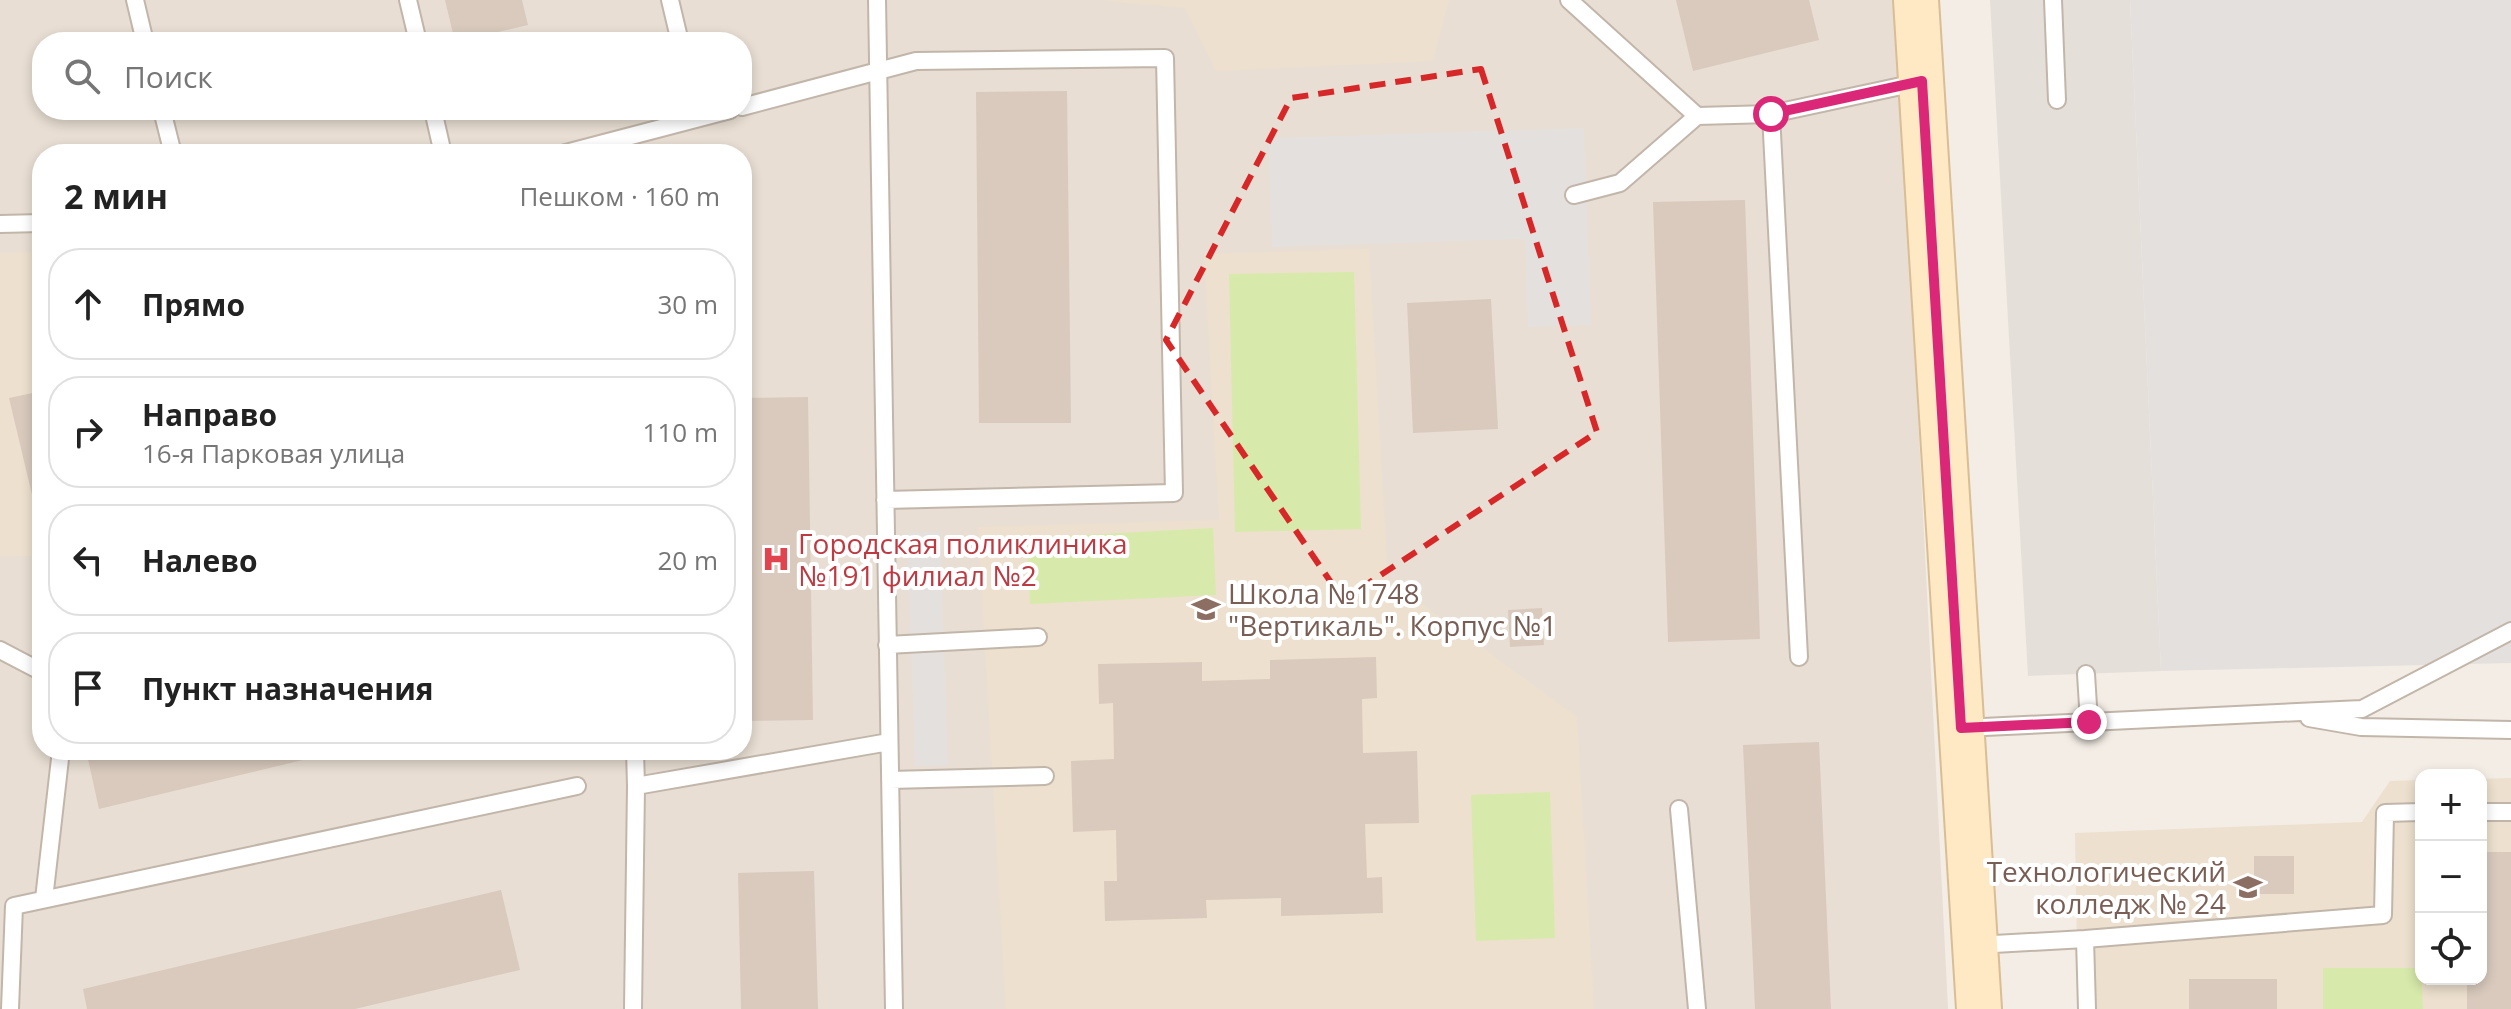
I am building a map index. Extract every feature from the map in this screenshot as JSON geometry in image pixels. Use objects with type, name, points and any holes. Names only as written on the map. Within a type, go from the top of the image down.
[{"type":"main road","points":[[1916,0],[1979,1009]]},
{"type":"lane","points":[[135,0],[143,32]]},
{"type":"lane","points":[[408,0],[416,32]]},
{"type":"lane","points":[[670,0],[678,32]]},
{"type":"lane","points":[[877,0],[894,1009]]},
{"type":"lane","points":[[1569,0],[1697,116]]},
{"type":"lane","points":[[2053,0],[2057,100]]},
{"type":"lane","points":[[752,104],[916,61],[1165,58],[1174,493],[885,500]]},
{"type":"lane","points":[[1574,195],[1620,183],[1697,116],[1771,114],[1922,81]]},
{"type":"lane","points":[[1771,114],[1799,657]]},
{"type":"lane","points":[[164,120],[170,144]]},
{"type":"lane","points":[[435,120],[441,144]]},
{"type":"lane","points":[[598,144],[677,120]]},
{"type":"lane","points":[[0,224],[32,223]]},
{"type":"lane","points":[[1961,728],[2362,709],[2511,631]]},
{"type":"lane","points":[[887,645],[1038,637]]},
{"type":"lane","points":[[0,650],[32,667]]},
{"type":"lane","points":[[2086,674],[2089,722]]},
{"type":"lane","points":[[2282,713],[2361,727],[2511,730]]},
{"type":"lane","points":[[636,786],[889,742]]},
{"type":"lane","points":[[44,899],[60,760]]},
{"type":"lane","points":[[633,1009],[635,760]]},
{"type":"lane","points":[[890,780],[1045,776]]},
{"type":"lane","points":[[10,1009],[14,906],[577,786]]},
{"type":"lane","points":[[1679,809],[1697,1009]]},
{"type":"lane","points":[[1975,945],[2383,915],[2385,813],[2415,812]]},
{"type":"lane","points":[[2487,812],[2511,812]]},
{"type":"lane","points":[[2085,939],[2087,1009]]},
{"type":"highlighted area","points":[[1481,69],[1597,432],[1343,600],[1166,340],[1291,98]]},
{"type":"shaded area","points":[[0,0],[1897,0],[1948,1009],[0,1009]]},
{"type":"shaded area","points":[[1098,0],[1449,0],[1433,61],[1216,71],[1185,8]]},
{"type":"shaded area","points":[[1990,0],[2130,0],[2161,671],[2028,676]]},
{"type":"shaded area","points":[[2130,0],[2511,0],[2511,663],[2161,671]]},
{"type":"shaded area","points":[[1584,128],[1591,325],[1528,327],[1525,239],[1272,247],[1268,138]]},
{"type":"shaded area","name":"Школа №1748 \"Вертикаль\". Корпус №1","points":[[1369,249],[1388,579],[1577,717],[1594,1009],[1006,1009],[978,527],[1219,520],[1204,254]]},
{"type":"shaded area","points":[[32,252],[32,556],[0,556],[0,253]]},
{"type":"shaded area","points":[[940,531],[948,765],[915,766],[907,533]]},
{"type":"shaded area","name":"Технологический колледж № 24","points":[[2511,778],[2511,1009],[2078,1009],[2075,833],[2362,822],[2390,781],[2415,780],[2415,985],[2487,985],[2487,779]]},
{"type":"green space","points":[[1354,272],[1361,529],[1235,532],[1229,274]]},
{"type":"green space","points":[[1213,528],[1216,595],[1030,604],[1027,538]]},
{"type":"green space","points":[[1550,792],[1555,938],[1476,941],[1471,795]]},
{"type":"green space","points":[[2323,968],[2415,968],[2415,985],[2422,985],[2423,1009],[2323,1009]]},
{"type":"building","points":[[445,0],[522,0],[528,25],[498,32],[453,32]]},
{"type":"building","points":[[1676,0],[1809,0],[1819,40],[1693,71]]},
{"type":"building","points":[[1067,91],[1071,423],[979,423],[976,92]]},
{"type":"building","points":[[1745,200],[1760,639],[1668,642],[1653,202]]},
{"type":"building","points":[[1491,299],[1498,429],[1413,433],[1407,303]]},
{"type":"building","points":[[32,393],[32,495],[9,398]]},
{"type":"building","name":"Городская поликлиника №191 филиал №2","points":[[808,397],[813,720],[752,721],[752,398]]},
{"type":"building","points":[[1542,608],[1544,645],[1510,647],[1508,610]]},
{"type":"building","points":[[1376,657],[1377,698],[1362,699],[1363,753],[1417,751],[1419,823],[1365,824],[1367,878],[1382,877],[1383,913],[1281,916],[1281,898],[1206,900],[1207,918],[1105,921],[1104,881],[1117,881],[1116,830],[1073,832],[1071,761],[1114,759],[1113,703],[1099,704],[1098,664],[1202,662],[1202,681],[1270,679],[1270,660]]},
{"type":"building","points":[[1819,742],[1831,1009],[1755,1009],[1743,745]]},
{"type":"building","points":[[88,760],[303,760],[99,809]]},
{"type":"building","points":[[2487,852],[2511,852],[2511,1009],[2467,1009],[2467,985],[2487,985]]},
{"type":"building","points":[[2254,856],[2294,856],[2294,894],[2254,894]]},
{"type":"building","points":[[814,871],[818,1009],[741,1009],[738,873]]},
{"type":"building","points":[[501,890],[520,970],[355,1009],[87,1009],[83,989]]},
{"type":"building","points":[[2189,979],[2277,979],[2277,1009],[2189,1009]]},
{"type":"place","name":"Городская поликлиника №191 филиал №2","points":[[776,559]]},
{"type":"place","name":"Школа №1748 \"Вертикаль\". Корпус №1","points":[[1206,609]]},
{"type":"place","name":"Технологический колледж № 24","points":[[2248,887]]},
{"type":"route","points":[[1771,114],[1922,81],[1961,728],[2089,722]]}]
